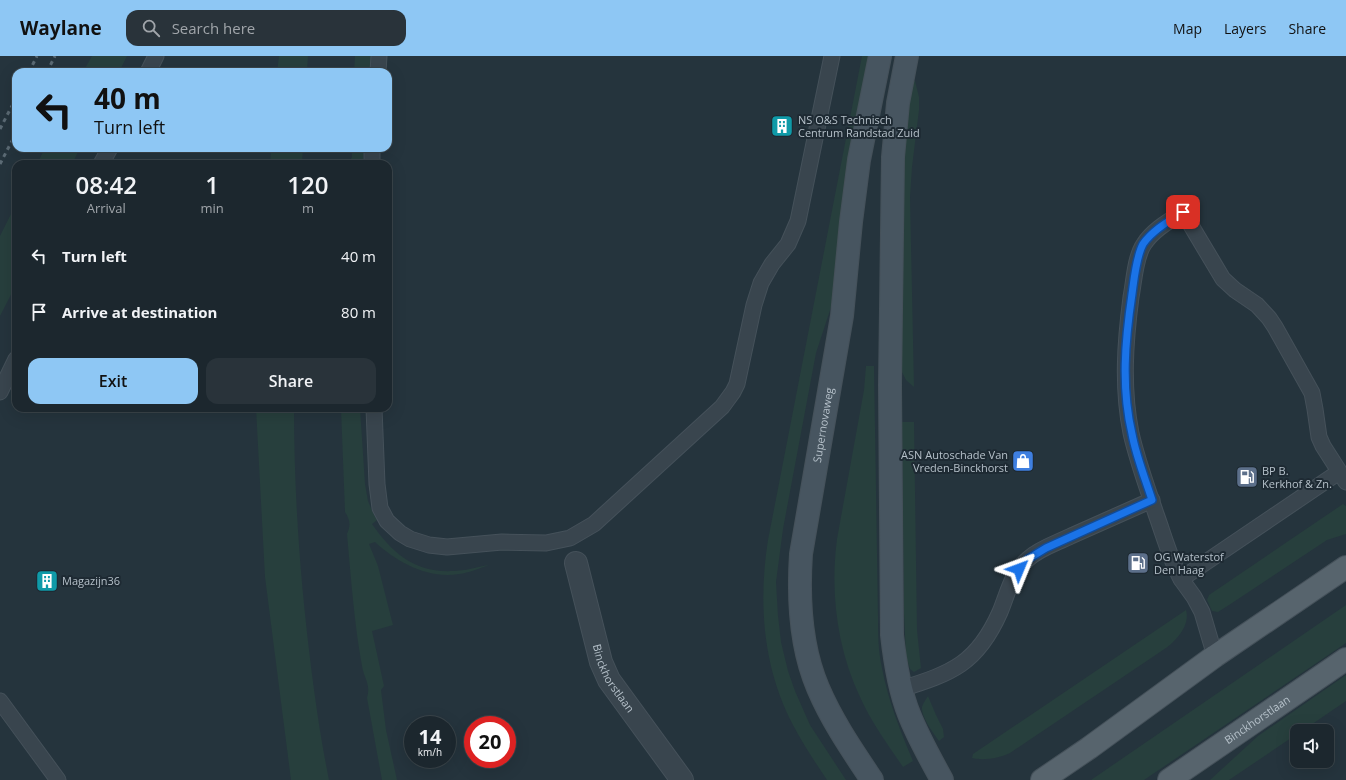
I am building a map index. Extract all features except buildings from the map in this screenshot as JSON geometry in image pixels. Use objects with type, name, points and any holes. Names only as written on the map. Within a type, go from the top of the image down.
[{"type":"main road","name":"Supernovaweg","points":[[872,780],[843,736],[818,688],[805,641],[801,617],[799,582],[801,554],[807,516],[842,316],[851,222],[859,160],[880,56]]},
{"type":"main road","points":[[907,56],[898,103],[895,136],[891,296],[892,616],[894,652],[901,689],[921,742],[942,780]]},
{"type":"main road","points":[[1042,780],[1090,748],[1215,656],[1346,567]]},
{"type":"main road","name":"Binckhorstlaan","points":[[1168,780],[1346,659]]},
{"type":"street","name":"Binckhorstlaan","points":[[576,562],[604,670],[615,688],[682,780]]},
{"type":"lane","points":[[150,68],[156,56]]},
{"type":"lane","points":[[378,68],[379,56]]},
{"type":"lane","points":[[374,412],[377,484],[380,508],[387,520],[400,533],[420,543],[429,546],[447,547],[502,542],[546,543],[570,538],[587,529],[604,516],[722,407],[733,392],[739,376],[754,305],[761,283],[772,264],[788,244],[798,220],[832,56]]},
{"type":"lane","points":[[1181,579],[1343,477],[1323,446],[1319,437],[1315,409],[1309,387],[1275,327],[1257,305],[1235,290],[1223,279],[1183,212],[1158,229],[1143,245],[1134,277],[1126,342],[1125,382],[1129,417],[1136,452],[1175,568],[1181,579],[1194,597],[1202,612],[1215,656]]},
{"type":"lane","points":[[0,392],[12,367]]},
{"type":"lane","points":[[901,689],[945,673],[963,663],[973,655],[981,646],[1000,612],[1014,575],[1028,559],[1046,548],[1152,500]]},
{"type":"lane","points":[[570,538],[576,562]]},
{"type":"lane","points":[[0,701],[58,780]]},
{"type":"green space","points":[[92,56],[127,56],[121,68],[85,68]]},
{"type":"green space","points":[[279,56],[308,56],[307,68],[278,68]]},
{"type":"green space","points":[[355,56],[371,56],[370,68],[354,68]]},
{"type":"green space","points":[[862,56],[873,56],[833,301],[816,353],[783,529],[776,582],[781,642],[788,671],[795,691],[810,725],[846,780],[827,780],[793,725],[775,681],[769,658],[766,635],[763,587],[768,540]]},
{"type":"green space","points":[[913,81],[915,81],[919,97],[910,197],[914,387],[906,380],[901,370],[904,127]]},
{"type":"green space","points":[[43,152],[78,152],[74,160],[39,160]]},
{"type":"green space","points":[[271,152],[303,152],[302,160],[270,160]]},
{"type":"green space","points":[[352,152],[364,152],[363,160],[350,160]]},
{"type":"green space","points":[[12,212],[12,293],[0,316],[0,236]]},
{"type":"green space","points":[[866,366],[874,366],[879,648],[891,703],[913,761],[903,767],[869,715],[852,678],[841,639],[835,599],[834,579],[837,539],[864,390]]},
{"type":"green space","points":[[256,412],[294,412],[298,537],[307,635],[321,739],[329,780],[291,780],[265,577]]},
{"type":"green space","points":[[341,412],[360,412],[365,484],[368,501],[377,520],[372,524],[388,544],[406,559],[427,569],[439,571],[458,571],[489,565],[471,572],[447,575],[436,574],[425,572],[404,563],[393,557],[375,542],[369,544],[378,566],[393,625],[372,631],[384,686],[381,690],[386,730],[397,780],[382,780],[367,698],[368,685],[359,650],[347,534],[349,523],[345,512]]},
{"type":"green space","points":[[902,422],[914,422],[917,630],[921,668],[914,672],[910,669],[906,656],[904,614]]},
{"type":"green space","points":[[1343,504],[1346,506],[1346,534],[1327,540],[1218,612],[1212,611],[1207,600],[1209,595]]},
{"type":"green space","points":[[1346,605],[1346,643],[1144,780],[1091,780]]},
{"type":"green space","points":[[1186,610],[1187,616],[1184,628],[1172,643],[1163,650],[1010,753],[991,758],[972,758],[973,754]]},
{"type":"green space","points":[[1346,675],[1346,701],[1312,724],[1290,724],[1290,739],[1229,780],[1210,780],[1258,736]]},
{"type":"green space","points":[[928,696],[943,729],[944,737],[939,741],[928,725],[922,711],[922,706]]},
{"type":"railway","points":[[31,68],[37,56]]},
{"type":"railway","points":[[49,68],[55,56]]},
{"type":"railway","points":[[0,129],[12,106]]},
{"type":"railway","points":[[0,164],[12,141]]},
{"type":"place","name":"NS O&S Technisch Centrum Randstad Zuid","points":[[782,126]]},
{"type":"place","name":"ASN Autoschade Van Vreden-Binckhorst","points":[[1023,461]]},
{"type":"place","name":"BP B. Kerkhof & Zn.","points":[[1247,477]]},
{"type":"place","name":"OG Waterstof Den Haag","points":[[1138,563]]},
{"type":"place","name":"Magazijn36","points":[[47,581]]},
{"type":"route","points":[[1019,569],[1036,553],[1152,500],[1136,452],[1129,417],[1125,382],[1126,342],[1134,277],[1143,245],[1158,229],[1183,212]]}]
